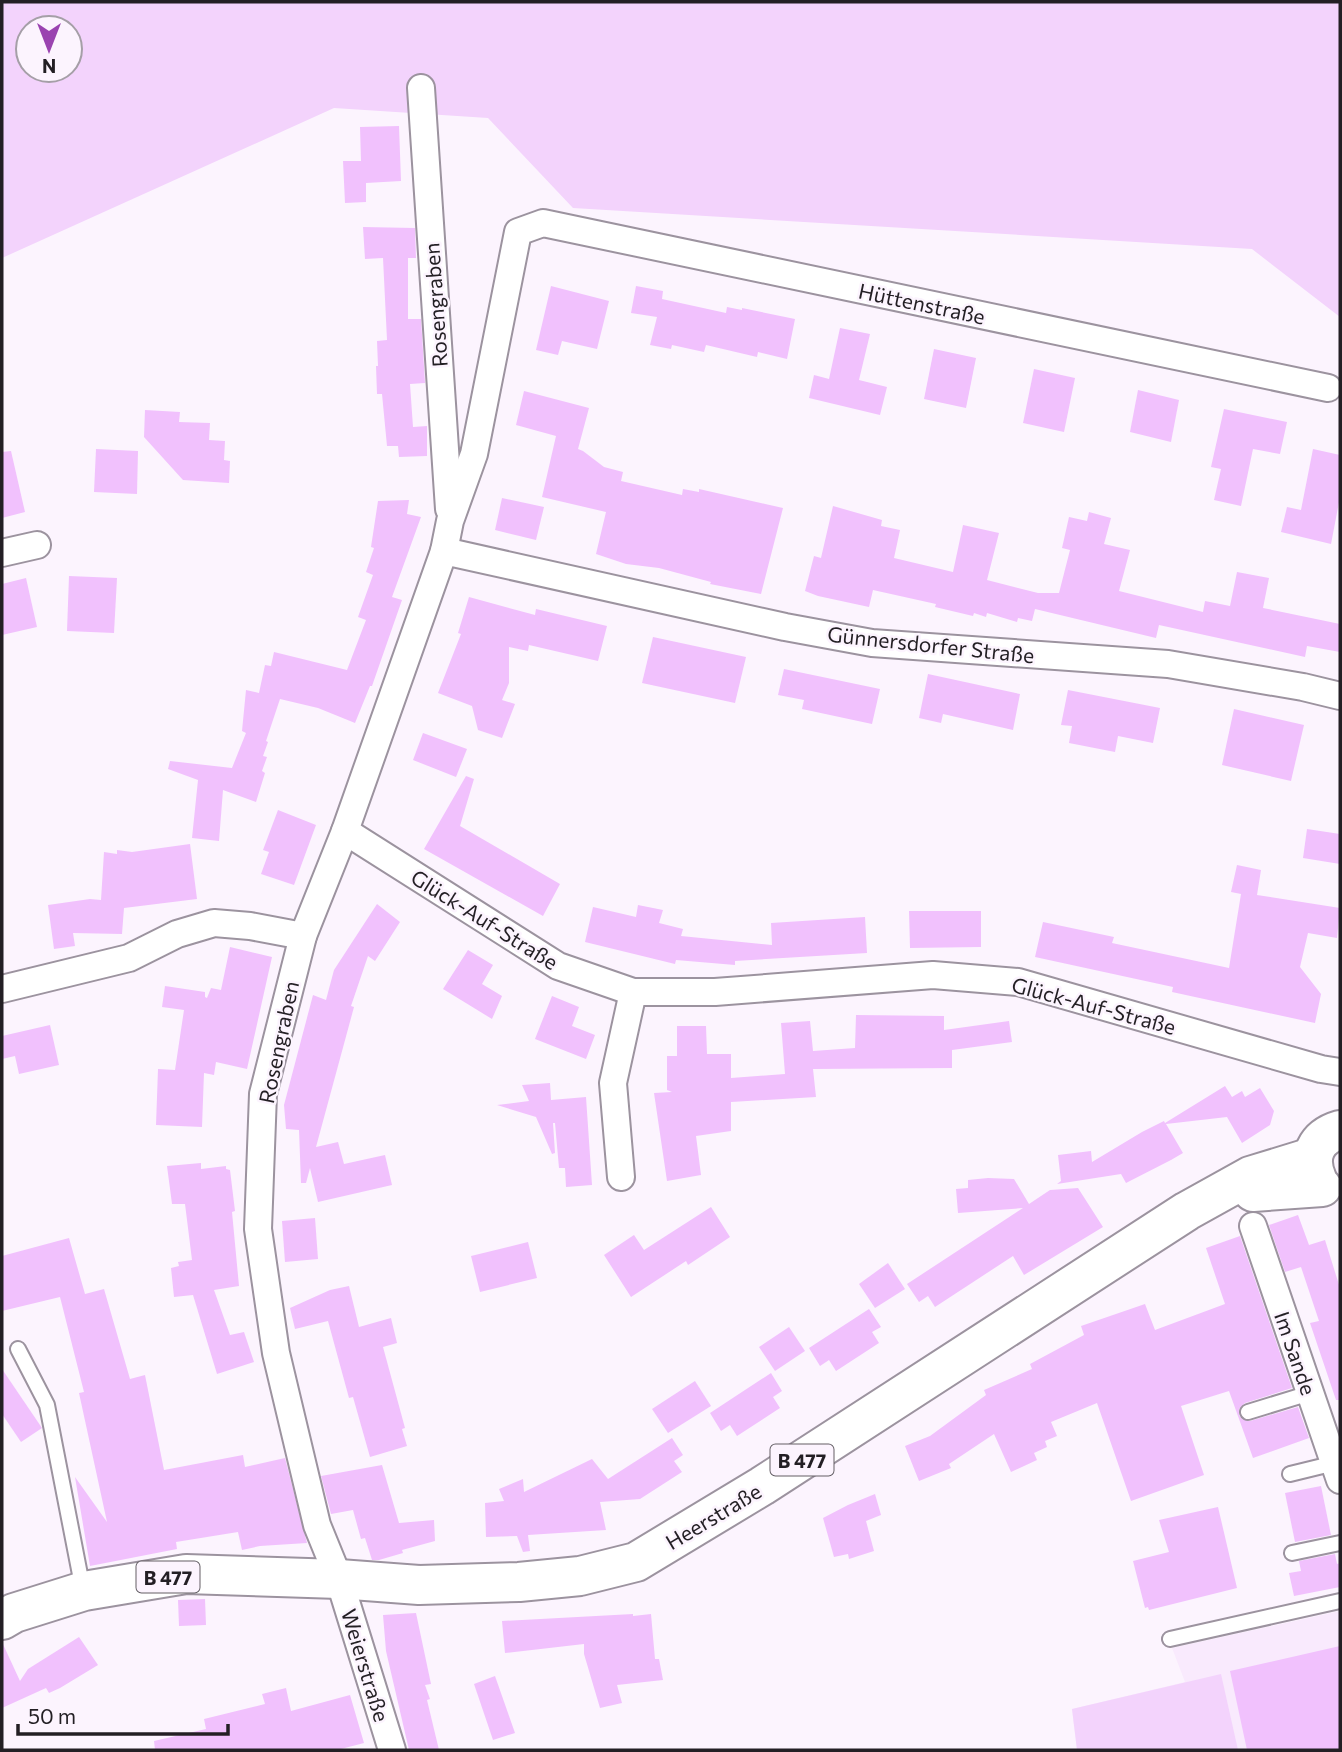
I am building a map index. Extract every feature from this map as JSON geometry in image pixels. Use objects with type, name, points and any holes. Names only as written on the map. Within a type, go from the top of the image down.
[{"type":"main road","points":[[1325,1179],[1322,1138],[1340,1130]]},
{"type":"main road","name":"Heerstraße","points":[[339,1579],[419,1585],[519,1582],[580,1576],[636,1562],[774,1479],[1187,1211],[1250,1176],[1325,1179]]},
{"type":"main road","name":"B 477","points":[[2,1620],[15,1612],[84,1591],[186,1574],[339,1579]]},
{"type":"street","name":"Rosengraben","points":[[421,88],[450,521]]},
{"type":"street","name":"Hüttenstraße","points":[[518,232],[543,223],[1328,388]]},
{"type":"street","name":"Rosengraben","points":[[339,1579],[317,1525],[276,1353],[258,1228],[263,1094],[303,936],[345,831],[444,551],[450,521],[474,454],[518,232]]},
{"type":"street","points":[[2,553],[37,545]]},
{"type":"street","name":"Günnersdorfer Straße","points":[[444,551],[785,627],[872,643],[1168,664],[1340,696]]},
{"type":"street","name":"Glück-Auf-Straße","points":[[345,831],[558,966],[633,992],[715,992],[933,975],[1018,982],[1321,1069],[1340,1072]]},
{"type":"street","points":[[2,989],[130,958],[177,934],[214,923],[250,926],[303,936]]},
{"type":"street","points":[[621,1177],[613,1083],[633,992]]},
{"type":"street","name":"Im Sande","points":[[1253,1226],[1338,1471]]},
{"type":"street","name":"Weierstraße","points":[[339,1579],[392,1750]]},
{"type":"lane","points":[[18,1349],[47,1405],[84,1591]]},
{"type":"lane","points":[[1248,1412],[1310,1393]]},
{"type":"lane","points":[[1290,1474],[1338,1471]]},
{"type":"lane","points":[[1292,1553],[1340,1544]]},
{"type":"lane","points":[[1170,1639],[1340,1601]]},
{"type":"shaded area","points":[[2,2],[1340,2],[1340,317],[1252,249],[573,208],[488,118],[334,108],[2,258]]},
{"type":"shaded area","points":[[1340,1611],[1340,1750],[1077,1750],[1072,1709],[1185,1682],[1172,1648]]},
{"type":"shaded area","points":[[1221,1674],[1238,1750],[1077,1750],[1072,1709]]},
{"type":"building","points":[[399,126],[401,181],[366,183],[366,202],[345,203],[343,161],[361,161],[360,127]]},
{"type":"building","points":[[363,227],[415,228],[416,258],[408,258],[408,319],[421,319],[425,383],[410,384],[413,427],[427,426],[427,456],[399,457],[398,446],[387,446],[382,394],[377,394],[376,366],[377,341],[387,340],[383,258],[365,259]]},
{"type":"building","points":[[551,286],[609,301],[597,349],[562,341],[558,355],[536,350]]},
{"type":"building","points":[[636,286],[663,291],[662,299],[726,313],[727,307],[742,308],[795,319],[787,359],[758,352],[757,357],[706,345],[704,352],[672,345],[671,349],[650,345],[657,317],[631,313]]},
{"type":"building","points":[[840,328],[870,334],[859,380],[887,387],[880,415],[809,398],[814,375],[829,379]]},
{"type":"building","points":[[934,349],[976,358],[966,408],[924,399]]},
{"type":"building","points":[[1034,369],[1075,378],[1064,432],[1023,423]]},
{"type":"building","points":[[1138,390],[1179,400],[1171,442],[1130,432]]},
{"type":"building","points":[[524,391],[589,408],[578,449],[604,467],[623,472],[621,481],[682,495],[683,489],[699,492],[699,489],[783,508],[761,594],[710,584],[711,582],[659,568],[626,564],[596,554],[606,512],[542,497],[556,436],[516,425]]},
{"type":"building","points":[[1224,409],[1287,422],[1280,454],[1253,449],[1241,506],[1214,500],[1221,469],[1211,467]]},
{"type":"building","points":[[145,410],[180,412],[179,422],[210,423],[209,440],[225,441],[224,460],[230,461],[229,483],[183,480],[144,437]]},
{"type":"building","points":[[96,449],[138,451],[137,494],[94,492]]},
{"type":"building","points":[[1313,449],[1340,455],[1340,497],[1331,544],[1281,532],[1287,507],[1301,510]]},
{"type":"building","points":[[11,451],[25,512],[2,518],[2,452]]},
{"type":"building","points":[[502,498],[544,507],[536,540],[495,530]]},
{"type":"building","points":[[409,500],[407,514],[421,517],[392,597],[402,600],[372,686],[355,723],[318,708],[280,699],[266,741],[268,742],[263,756],[267,757],[262,771],[265,773],[256,802],[223,790],[219,841],[192,838],[198,780],[168,769],[170,761],[232,768],[246,733],[242,731],[246,690],[259,693],[265,665],[271,666],[274,652],[347,670],[366,620],[358,617],[373,575],[366,572],[374,548],[371,547],[378,501]]},
{"type":"building","points":[[833,506],[882,520],[881,526],[900,530],[894,558],[953,572],[963,525],[999,533],[987,580],[1038,593],[1059,593],[1070,550],[1062,548],[1069,517],[1087,521],[1089,512],[1111,518],[1104,544],[1130,550],[1119,591],[1203,612],[1205,601],[1230,606],[1237,572],[1269,578],[1263,608],[1340,624],[1340,652],[1307,646],[1305,657],[1159,625],[1156,638],[1035,609],[1032,621],[1018,618],[1017,622],[987,613],[986,617],[974,613],[973,616],[935,607],[936,604],[873,590],[869,607],[818,596],[805,591],[814,556],[821,558]]},
{"type":"building","points":[[69,576],[117,578],[114,633],[67,631]]},
{"type":"building","points":[[26,578],[37,627],[2,635],[2,584]]},
{"type":"building","points":[[469,597],[535,615],[536,609],[607,626],[598,661],[529,645],[528,651],[509,647],[509,683],[502,700],[515,704],[502,738],[478,730],[472,706],[438,693],[461,634],[458,633]]},
{"type":"building","points":[[653,637],[746,657],[735,703],[642,683]]},
{"type":"building","points":[[784,669],[880,689],[872,724],[802,709],[804,700],[778,695]]},
{"type":"building","points":[[928,674],[1020,694],[1013,730],[943,714],[941,723],[919,718]]},
{"type":"building","points":[[1068,690],[1160,708],[1153,743],[1118,736],[1115,752],[1069,743],[1072,726],[1061,725]]},
{"type":"building","points":[[1234,709],[1304,725],[1291,781],[1222,765]]},
{"type":"building","points":[[423,733],[467,749],[456,777],[413,760]]},
{"type":"building","points":[[466,776],[474,779],[460,826],[560,884],[543,916],[424,849]]},
{"type":"building","points":[[278,810],[316,825],[294,885],[261,874],[269,852],[263,850]]},
{"type":"building","points":[[1307,829],[1340,834],[1340,864],[1303,858]]},
{"type":"building","points":[[190,844],[197,899],[124,908],[122,934],[73,933],[75,946],[54,949],[48,905],[101,900],[104,852],[117,854],[117,850],[132,852]]},
{"type":"building","points":[[1237,865],[1261,870],[1257,895],[1340,908],[1337,938],[1308,933],[1300,967],[1321,994],[1315,1023],[1172,992],[1173,987],[1035,957],[1043,922],[1114,937],[1112,943],[1229,968],[1241,894],[1231,892]]},
{"type":"building","points":[[377,904],[400,922],[375,961],[368,956],[351,1006],[354,1007],[316,1147],[338,1142],[344,1164],[385,1155],[392,1185],[318,1202],[310,1168],[306,1183],[301,1183],[299,1130],[286,1129],[284,1105],[313,995],[326,1000],[334,970]]},
{"type":"building","points":[[638,905],[663,910],[659,923],[683,929],[681,936],[772,945],[771,923],[865,917],[867,953],[735,961],[735,965],[676,960],[675,964],[585,942],[593,907],[636,917]]},
{"type":"building","points":[[909,911],[981,911],[981,947],[910,948]]},
{"type":"building","points":[[230,947],[272,957],[247,1069],[216,1062],[214,1075],[204,1073],[202,1127],[156,1125],[158,1069],[175,1070],[184,1010],[162,1007],[165,986],[205,992],[207,998],[211,988],[221,990]]},
{"type":"building","points":[[468,950],[493,965],[482,984],[502,996],[492,1019],[443,989]]},
{"type":"building","points":[[552,996],[579,1007],[572,1026],[595,1035],[586,1059],[535,1039]]},
{"type":"building","points":[[856,1015],[944,1016],[944,1030],[1009,1021],[1012,1042],[952,1050],[952,1068],[813,1069],[816,1097],[731,1102],[731,1131],[696,1136],[701,1175],[667,1181],[654,1093],[672,1092],[667,1090],[667,1056],[677,1056],[677,1026],[706,1026],[707,1054],[731,1054],[731,1078],[785,1074],[781,1023],[810,1021],[813,1051],[855,1048]]},
{"type":"building","points":[[50,1025],[59,1065],[19,1074],[15,1056],[2,1059],[2,1036]]},
{"type":"building","points":[[550,1083],[551,1100],[586,1097],[592,1185],[566,1187],[565,1168],[559,1168],[555,1123],[555,1153],[552,1154],[536,1117],[497,1105],[529,1101],[522,1085]]},
{"type":"building","points":[[1225,1086],[1232,1097],[1242,1091],[1245,1097],[1260,1088],[1274,1111],[1270,1125],[1242,1143],[1227,1117],[1166,1124],[1183,1153],[1171,1160],[1126,1183],[1121,1174],[1057,1184],[1061,1181],[1058,1155],[1091,1151],[1092,1162],[1142,1132],[1164,1121],[1165,1123]]},
{"type":"building","points":[[201,1163],[201,1169],[226,1166],[226,1169],[230,1170],[239,1286],[214,1290],[230,1335],[244,1332],[254,1362],[217,1374],[193,1295],[174,1297],[171,1268],[179,1266],[178,1262],[192,1260],[185,1204],[172,1204],[167,1166]]},
{"type":"building","points":[[1014,1179],[1029,1204],[1050,1190],[1078,1188],[1103,1227],[1024,1275],[1013,1256],[935,1307],[928,1296],[919,1302],[907,1284],[1023,1208],[958,1213],[956,1189],[968,1188],[968,1180]]},
{"type":"building","points":[[711,1207],[730,1237],[688,1265],[686,1261],[631,1297],[604,1255],[634,1235],[644,1250]]},
{"type":"building","points":[[1298,1215],[1309,1245],[1325,1240],[1340,1288],[1340,1400],[1336,1400],[1310,1323],[1319,1321],[1301,1267],[1285,1272],[1269,1225]]},
{"type":"building","points":[[315,1218],[318,1259],[285,1262],[282,1221]]},
{"type":"building","points":[[1240,1236],[1292,1388],[1245,1403],[1239,1409],[1239,1415],[1250,1421],[1298,1407],[1309,1438],[1253,1458],[1229,1391],[1181,1406],[1204,1475],[1131,1501],[1097,1403],[1051,1422],[1057,1436],[1045,1441],[1047,1447],[1034,1453],[1037,1460],[1011,1472],[994,1434],[949,1464],[951,1468],[919,1481],[905,1446],[930,1436],[986,1395],[984,1390],[1032,1369],[1030,1364],[1084,1335],[1081,1326],[1145,1304],[1155,1330],[1225,1304],[1206,1248]]},
{"type":"building","points":[[69,1238],[85,1294],[104,1289],[130,1379],[145,1375],[164,1470],[243,1455],[245,1467],[285,1458],[307,1543],[242,1550],[238,1532],[176,1542],[177,1549],[90,1566],[75,1477],[107,1522],[79,1393],[84,1392],[60,1297],[2,1311],[2,1256]]},
{"type":"building","points":[[528,1242],[537,1278],[480,1292],[471,1256]]},
{"type":"building","points":[[888,1263],[905,1289],[875,1308],[859,1284]]},
{"type":"building","points":[[349,1286],[359,1327],[391,1318],[397,1343],[383,1347],[405,1428],[402,1429],[407,1446],[370,1457],[353,1397],[349,1398],[328,1321],[295,1329],[290,1308],[330,1290]]},
{"type":"building","points":[[869,1309],[881,1327],[872,1332],[879,1343],[836,1371],[829,1360],[820,1366],[809,1348]]},
{"type":"building","points":[[789,1327],[805,1351],[775,1371],[759,1347]]},
{"type":"building","points":[[2,1369],[42,1428],[21,1442],[2,1414]]},
{"type":"building","points":[[771,1373],[782,1391],[773,1397],[780,1408],[737,1436],[730,1425],[721,1431],[710,1413]]},
{"type":"building","points":[[695,1381],[711,1406],[668,1433],[652,1409]]},
{"type":"building","points":[[672,1438],[683,1455],[674,1461],[682,1472],[640,1499],[600,1502],[606,1530],[528,1535],[530,1551],[523,1552],[517,1536],[486,1537],[485,1503],[504,1501],[499,1489],[523,1479],[524,1492],[592,1459],[608,1479]]},
{"type":"building","points":[[382,1465],[399,1523],[434,1520],[435,1541],[402,1550],[403,1553],[372,1560],[365,1538],[361,1539],[353,1510],[331,1514],[321,1476]]},
{"type":"building","points":[[1321,1486],[1331,1535],[1295,1542],[1285,1493]]},
{"type":"building","points":[[875,1494],[881,1515],[866,1521],[874,1551],[849,1559],[848,1554],[834,1557],[823,1518]]},
{"type":"building","points":[[1218,1507],[1237,1588],[1149,1610],[1148,1607],[1145,1608],[1133,1561],[1169,1552],[1159,1520]]},
{"type":"building","points":[[1335,1554],[1337,1564],[1340,1563],[1340,1587],[1294,1596],[1289,1573],[1301,1571],[1299,1561]]},
{"type":"building","points":[[205,1599],[206,1625],[179,1626],[178,1600]]},
{"type":"building","points":[[416,1613],[431,1684],[425,1685],[430,1699],[427,1700],[439,1750],[409,1750],[386,1651],[383,1615]]},
{"type":"building","points":[[651,1614],[655,1659],[659,1659],[663,1680],[617,1685],[622,1703],[600,1708],[584,1654],[584,1644],[505,1653],[502,1621]]},
{"type":"building","points":[[79,1637],[98,1665],[49,1693],[46,1688],[2,1708],[2,1642],[20,1681],[28,1669]]},
{"type":"building","points":[[1340,1646],[1340,1750],[1247,1750],[1230,1671]]},
{"type":"building","points":[[495,1676],[515,1733],[493,1740],[474,1684]]},
{"type":"building","points":[[286,1688],[291,1711],[350,1695],[364,1743],[337,1750],[155,1750],[154,1741],[206,1729],[204,1719],[265,1704],[262,1694]]}]
